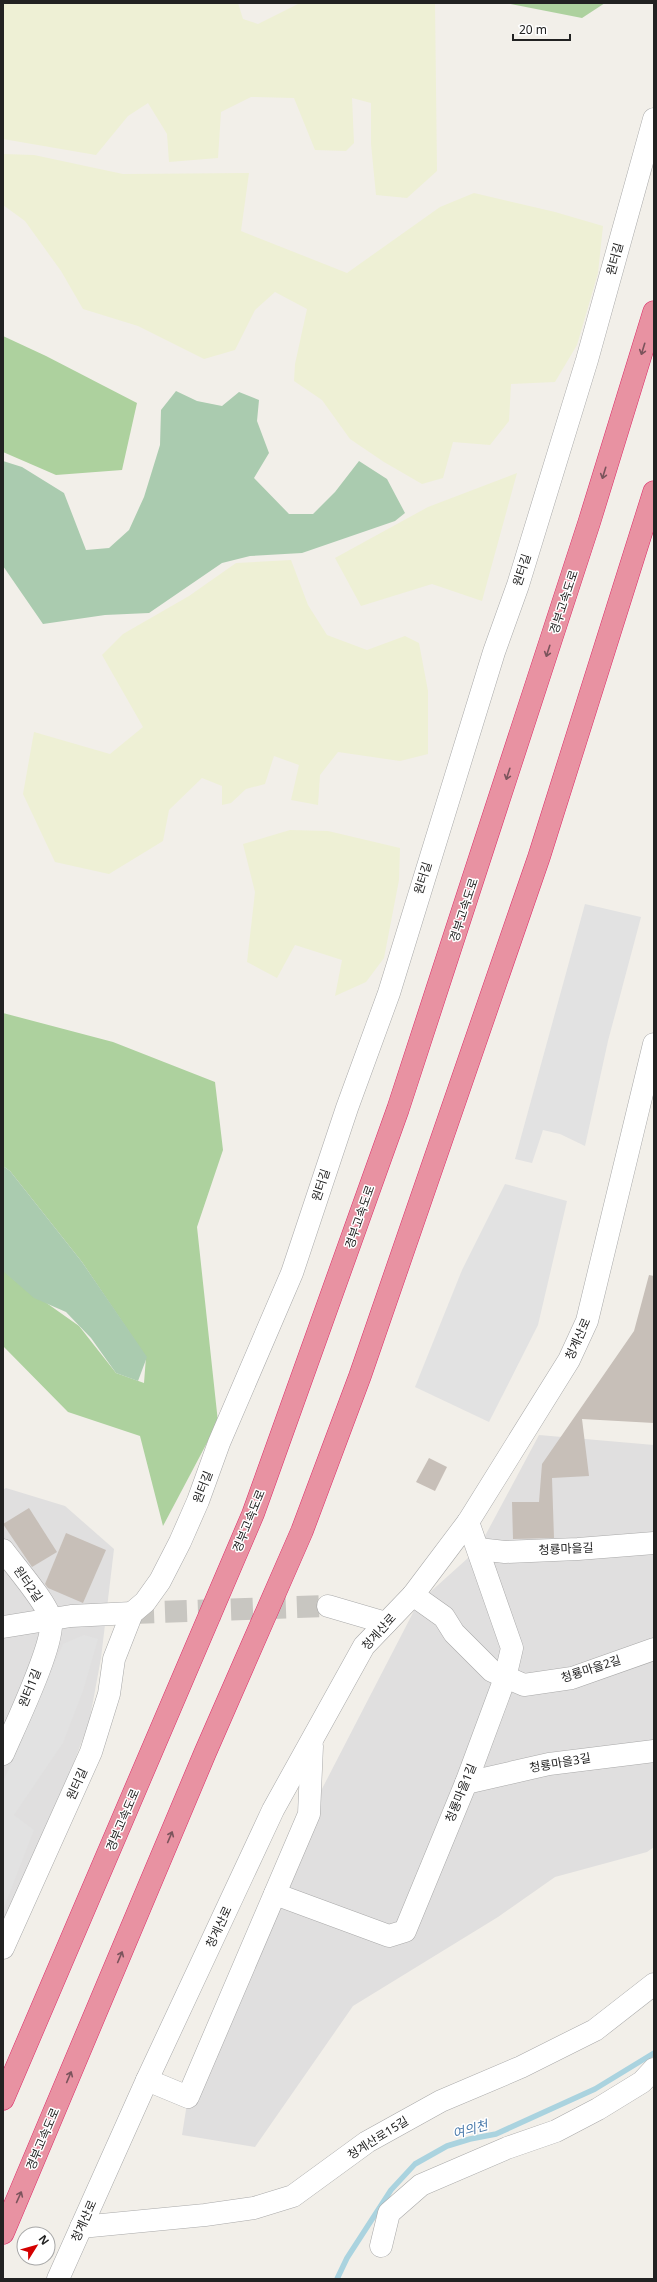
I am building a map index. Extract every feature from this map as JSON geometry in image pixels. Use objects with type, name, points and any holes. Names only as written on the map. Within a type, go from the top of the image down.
[{"type":"highway","name":"경부고속도로","points":[[3,2099],[168,1717],[258,1500],[413,1065],[586,531],[654,312]]},
{"type":"highway","name":"경부고속도로","points":[[3,2233],[202,1760],[302,1532],[360,1376],[540,857],[654,492]]},
{"type":"street","name":"원터길","points":[[3,1948],[92,1752],[109,1694],[114,1659],[132,1613],[145,1602],[160,1581],[180,1542],[198,1501],[219,1443],[292,1273],[344,1114],[389,993],[491,660],[518,584],[587,360],[654,119]]},
{"type":"street","name":"청계산로","points":[[58,2279],[147,2080],[273,1810],[364,1646],[413,1595],[468,1522],[569,1360],[587,1320],[654,1044]]},
{"type":"street","name":"청룡마을1길","points":[[275,1894],[389,1936],[405,1931],[466,1783],[505,1678],[512,1648],[468,1522]]},
{"type":"street","name":"청룡마을길","points":[[478,1549],[505,1552],[654,1543]]},
{"type":"street","name":"원터2길","points":[[3,1550],[27,1580],[51,1620]]},
{"type":"street","points":[[413,1595],[444,1617],[454,1633],[492,1671],[505,1678]]},
{"type":"street","points":[[328,1606],[386,1623]]},
{"type":"street","points":[[3,1627],[71,1616],[132,1613]]},
{"type":"street","name":"원터1길","points":[[3,1754],[48,1646],[51,1620]]},
{"type":"street","name":"청룡마을2길","points":[[505,1678],[524,1685],[572,1678],[654,1649]]},
{"type":"street","points":[[147,2080],[188,2097],[309,1814],[312,1742]]},
{"type":"street","name":"청룡마을3길","points":[[466,1783],[549,1764],[654,1751]]},
{"type":"street","name":"청계산로15길","points":[[81,2227],[254,2208],[293,2196],[367,2142],[441,2101],[521,2067],[595,2030],[654,1984]]},
{"type":"street","points":[[381,2246],[389,2213],[421,2185],[507,2148],[556,2131],[598,2109],[642,2082],[654,2069]]},
{"type":"shaded area","points":[[585,904],[641,917],[608,1041],[585,1146],[560,1134],[543,1130],[532,1163],[515,1159]]},
{"type":"shaded area","points":[[505,1184],[567,1201],[538,1325],[489,1422],[415,1387],[462,1270]]},
{"type":"shaded area","points":[[539,1435],[654,1445],[654,1847],[647,1852],[555,1877],[498,1917],[353,2006],[255,2147],[182,2135],[188,2097],[309,1814],[418,1603],[478,1549]]},
{"type":"shaded area","points":[[6,1488],[65,1506],[114,1549],[101,1658],[89,1723],[34,1865],[3,1932],[3,1490]]},
{"type":"shaded area","points":[[84,1635],[98,1639],[83,1691],[63,1743],[14,1815],[34,1830],[3,1910],[3,1782],[63,1644]]},
{"type":"green space","points":[[3,3],[238,3],[243,19],[258,24],[300,3],[435,3],[437,171],[407,198],[376,195],[371,144],[371,103],[352,98],[354,143],[346,151],[315,150],[294,98],[251,97],[221,112],[218,158],[169,162],[167,134],[148,103],[128,116],[96,155],[3,139]]},
{"type":"green space","points":[[506,3],[605,3],[582,18]]},
{"type":"green space","points":[[3,154],[34,155],[123,174],[249,173],[241,231],[347,273],[440,207],[474,193],[555,212],[603,226],[598,273],[577,345],[555,382],[511,384],[509,421],[490,445],[453,442],[443,478],[422,484],[384,462],[350,439],[322,400],[294,381],[295,364],[307,309],[275,292],[255,310],[235,350],[204,359],[138,326],[83,309],[61,271],[25,221],[3,205]]},
{"type":"green space","points":[[3,336],[46,356],[137,403],[122,470],[56,475],[3,452]]},
{"type":"green space","points":[[176,391],[197,401],[222,406],[239,392],[259,400],[257,421],[269,453],[254,478],[289,514],[313,514],[335,492],[359,461],[387,479],[405,513],[395,521],[302,553],[250,556],[222,563],[149,613],[105,615],[43,624],[3,566],[3,461],[22,467],[64,493],[86,550],[109,548],[129,530],[144,497],[160,445],[161,410]]},
{"type":"green space","points":[[517,473],[482,601],[432,584],[361,606],[335,558],[428,507]]},
{"type":"green space","points":[[291,560],[308,605],[327,635],[367,650],[405,636],[419,643],[428,691],[428,754],[400,761],[338,752],[320,775],[318,805],[291,800],[299,765],[274,756],[265,784],[246,789],[231,803],[222,805],[222,786],[202,778],[169,810],[163,841],[109,874],[55,862],[23,794],[34,732],[110,754],[143,727],[102,655],[123,634],[189,596],[236,563]]},
{"type":"green space","points":[[290,830],[328,831],[400,848],[399,880],[384,958],[366,982],[335,996],[342,960],[295,945],[277,978],[247,962],[255,892],[243,844]]},
{"type":"green space","points":[[3,1013],[113,1042],[215,1082],[223,1150],[197,1227],[218,1422],[163,1526],[140,1436],[68,1412],[3,1346],[3,1270],[14,1280],[79,1326],[116,1373],[144,1383],[146,1357],[82,1262],[10,1171],[3,1166]]},
{"type":"green space","points":[[3,1166],[10,1171],[82,1262],[147,1357],[138,1381],[116,1373],[91,1338],[66,1312],[34,1298],[3,1271]]},
{"type":"building","points":[[649,1275],[654,1276],[654,1423],[582,1419],[589,1476],[552,1478],[554,1538],[513,1539],[512,1502],[539,1502],[542,1464],[634,1331]]},
{"type":"building","points":[[429,1458],[447,1467],[435,1491],[416,1482]]},
{"type":"building","points":[[29,1508],[57,1552],[32,1567],[3,1524]]},
{"type":"building","points":[[66,1533],[106,1550],[83,1603],[48,1588],[45,1584]]},
{"type":"waterway","name":"여의천","points":[[337,2279],[347,2258],[391,2190],[415,2164],[447,2146],[470,2139],[496,2134],[595,2089],[654,2053]]},
{"type":"tunnel","points":[[132,1613],[328,1606]]}]
